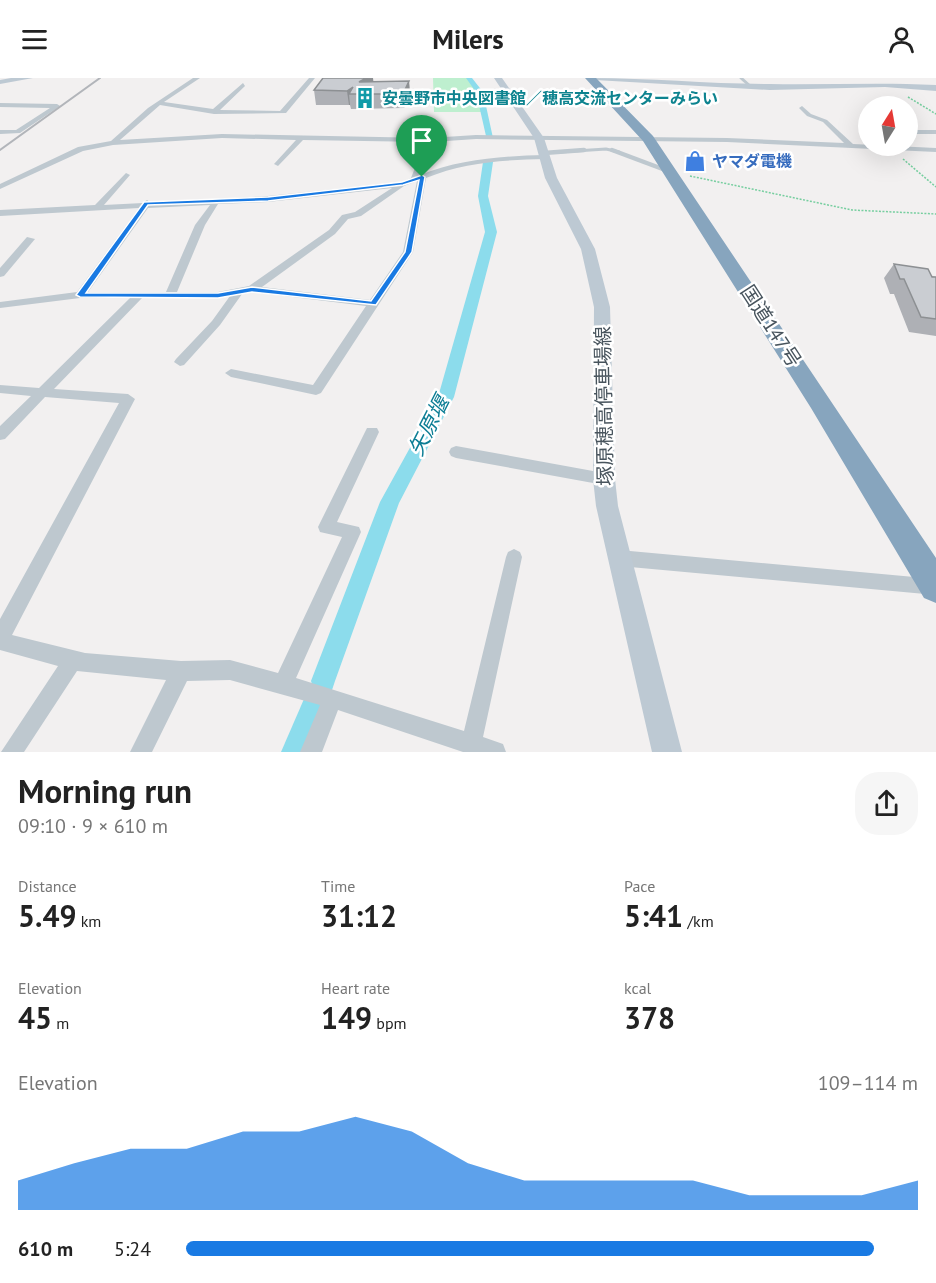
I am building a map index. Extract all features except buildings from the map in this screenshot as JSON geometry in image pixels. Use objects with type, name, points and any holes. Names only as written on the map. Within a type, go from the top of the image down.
[{"type":"highway","name":"国道147号","points":[[590,78],[648,140],[670,172],[820,402],[936,587]]},
{"type":"main road","points":[[0,82],[29,78]]},
{"type":"main road","name":"塚原穂高停車場線","points":[[498,78],[543,149],[552,178],[588,249],[602,307],[604,479],[607,506],[668,752]]},
{"type":"main road","points":[[595,78],[816,88],[885,85],[936,88]]},
{"type":"street","points":[[113,143],[150,109],[197,78]]},
{"type":"street","points":[[160,103],[184,110],[284,112],[312,78]]},
{"type":"street","points":[[214,112],[243,85]]},
{"type":"street","points":[[0,105],[57,106],[18,132],[0,132]]},
{"type":"street","points":[[802,108],[809,115],[825,121],[850,145]]},
{"type":"street","points":[[20,123],[30,123]]},
{"type":"street","points":[[918,132],[936,132]]},
{"type":"street","points":[[0,187],[81,149],[113,143],[222,136],[429,140],[470,137],[543,149]]},
{"type":"street","points":[[278,164],[302,137]]},
{"type":"street","points":[[231,373],[316,390],[408,252],[418,179],[429,140]]},
{"type":"street","points":[[0,213],[147,203],[268,199],[403,184],[462,164],[543,149],[648,140],[858,145]]},
{"type":"street","points":[[918,148],[936,150]]},
{"type":"street","points":[[98,207],[126,175]]},
{"type":"street","points":[[252,289],[332,232],[345,217],[358,214],[403,184]]},
{"type":"street","points":[[170,295],[200,225],[217,200]]},
{"type":"street","points":[[80,295],[147,203]]},
{"type":"street","points":[[0,274],[30,239]]},
{"type":"street","points":[[0,305],[80,295],[218,295],[252,289],[373,304]]},
{"type":"street","points":[[180,363],[216,323],[238,292]]},
{"type":"street","points":[[0,435],[139,296]]},
{"type":"street","points":[[0,389],[128,399],[0,640],[85,663],[181,670],[230,670],[333,698],[495,752]]},
{"type":"street","points":[[283,684],[353,532],[326,527],[372,432]]},
{"type":"street","points":[[456,452],[604,479]]},
{"type":"street","points":[[471,744],[514,557]]},
{"type":"street","points":[[619,558],[936,587]]},
{"type":"street","points":[[12,752],[73,660]]},
{"type":"street","points":[[141,752],[181,670]]},
{"type":"street","points":[[311,752],[333,698]]},
{"type":"lane","points":[[741,78],[750,86]]},
{"type":"lane","points":[[543,149],[606,149],[620,152],[670,172]]},
{"type":"path","points":[[885,85],[936,114]]},
{"type":"path","points":[[900,156],[936,187]]},
{"type":"path","points":[[670,172],[852,210],[936,214]]},
{"type":"green space","points":[[433,78],[467,78],[476,90],[482,112],[434,112]]},
{"type":"waterway","name":"矢原堰","points":[[469,78],[479,92]]},
{"type":"waterway","name":"矢原堰","points":[[479,93],[484,112]]},
{"type":"waterway","name":"矢原堰","points":[[484,114],[490,136]]},
{"type":"waterway","name":"矢原堰","points":[[323,681],[390,502],[446,397],[491,232],[483,196],[488,162]]},
{"type":"waterway","name":"矢原堰","points":[[294,752],[313,708]]},
{"type":"railway","points":[[0,150],[100,78]]},
{"type":"place","name":"安曇野市中央図書館／穂高交流センターみらい","points":[[365,98]]},
{"type":"place","name":"ヤマダ電機","points":[[695,161]]},
{"type":"route","points":[[422,177],[408,252],[373,304],[252,289],[218,295],[80,295],[147,203],[268,199],[403,184],[422,177]]}]
